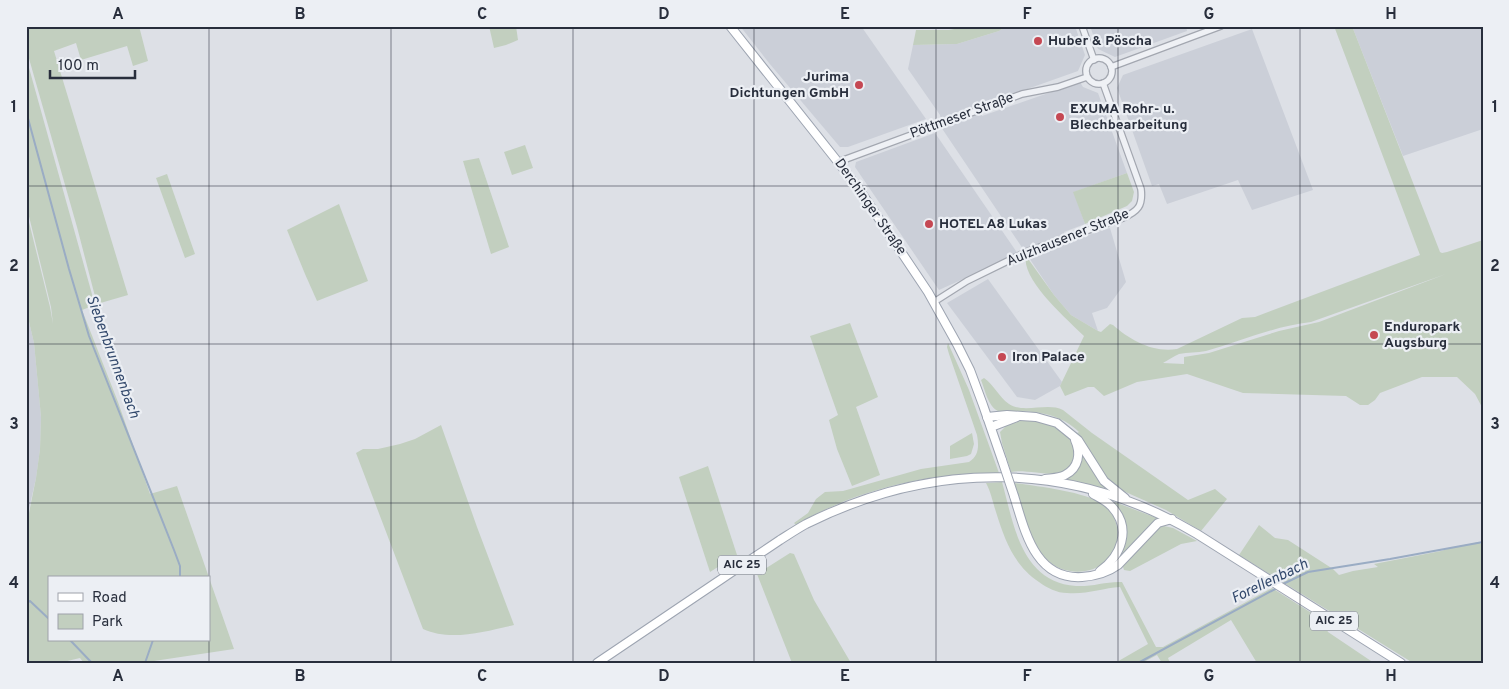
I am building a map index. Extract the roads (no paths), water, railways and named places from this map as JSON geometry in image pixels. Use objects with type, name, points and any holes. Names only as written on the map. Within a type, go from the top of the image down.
[{"type":"main road","name":"Derchinger Straße","points":[[730,26],[864,197],[934,302],[962,353],[983,405],[1034,551],[1044,563],[1058,572],[1078,577],[1096,575],[1111,570],[1116,562]]},
{"type":"main road","points":[[991,427],[1020,416]]},
{"type":"main road","points":[[987,417],[1020,416],[1047,420],[1057,424],[1074,436],[1082,445],[1104,480],[1126,500]]},
{"type":"main road","points":[[1042,480],[1065,475],[1077,464],[1079,453],[1074,436]]},
{"type":"main road","name":"AIC 25","points":[[597,663],[804,525],[844,506],[882,494],[937,481],[985,476],[1042,480],[1085,489],[1126,500],[1172,519],[1401,663]]},
{"type":"main road","points":[[1085,489],[1107,502],[1117,513],[1122,531],[1116,562]]},
{"type":"main road","points":[[1116,562],[1158,524],[1172,519]]},
{"type":"street","points":[[1082,26],[1094,60]]},
{"type":"street","points":[[1111,67],[1221,26]]},
{"type":"street","points":[[1102,59],[1111,67],[1111,75],[1107,82],[1096,84],[1087,77],[1087,66],[1094,60],[1102,59]]},
{"type":"street","name":"Pöttmeser Straße","points":[[838,162],[1022,94],[1058,87],[1087,77]]},
{"type":"street","name":"Aulzhausener Straße","points":[[934,302],[967,281],[1026,252],[1122,218],[1137,210],[1142,201],[1141,189],[1103,83]]},
{"type":"waterway","name":"Siebenbrunnenbach","points":[[26,111],[89,336],[174,550],[180,566],[180,576]]},
{"type":"waterway","name":"Forellenbach","points":[[1283,584],[1308,572],[1483,542]]},
{"type":"waterway","name":"Forellenbach","points":[[1138,663],[1277,588]]},
{"type":"waterway","name":"Siebenbrunnenbach","points":[[26,603],[30,601],[48,618]]},
{"type":"waterway","name":"Siebenbrunnenbach","points":[[26,615],[28,622]]},
{"type":"waterway","name":"Siebenbrunnenbach","points":[[72,642],[92,663]]},
{"type":"waterway","name":"Siebenbrunnenbach","points":[[145,663],[152,642]]},
{"type":"place","name":"Huber & Pöscha","points":[[1038,41]]},
{"type":"place","name":"Jurima Dichtungen GmbH","points":[[859,85]]},
{"type":"place","name":"EXUMA Rohr- u. Blechbearbeitung","points":[[1060,117]]},
{"type":"place","name":"HOTEL A8 Lukas","points":[[929,224]]},
{"type":"place","name":"Enduropark Augsburg","points":[[1374,335]]},
{"type":"place","name":"Iron Palace","points":[[1002,357]]}]
